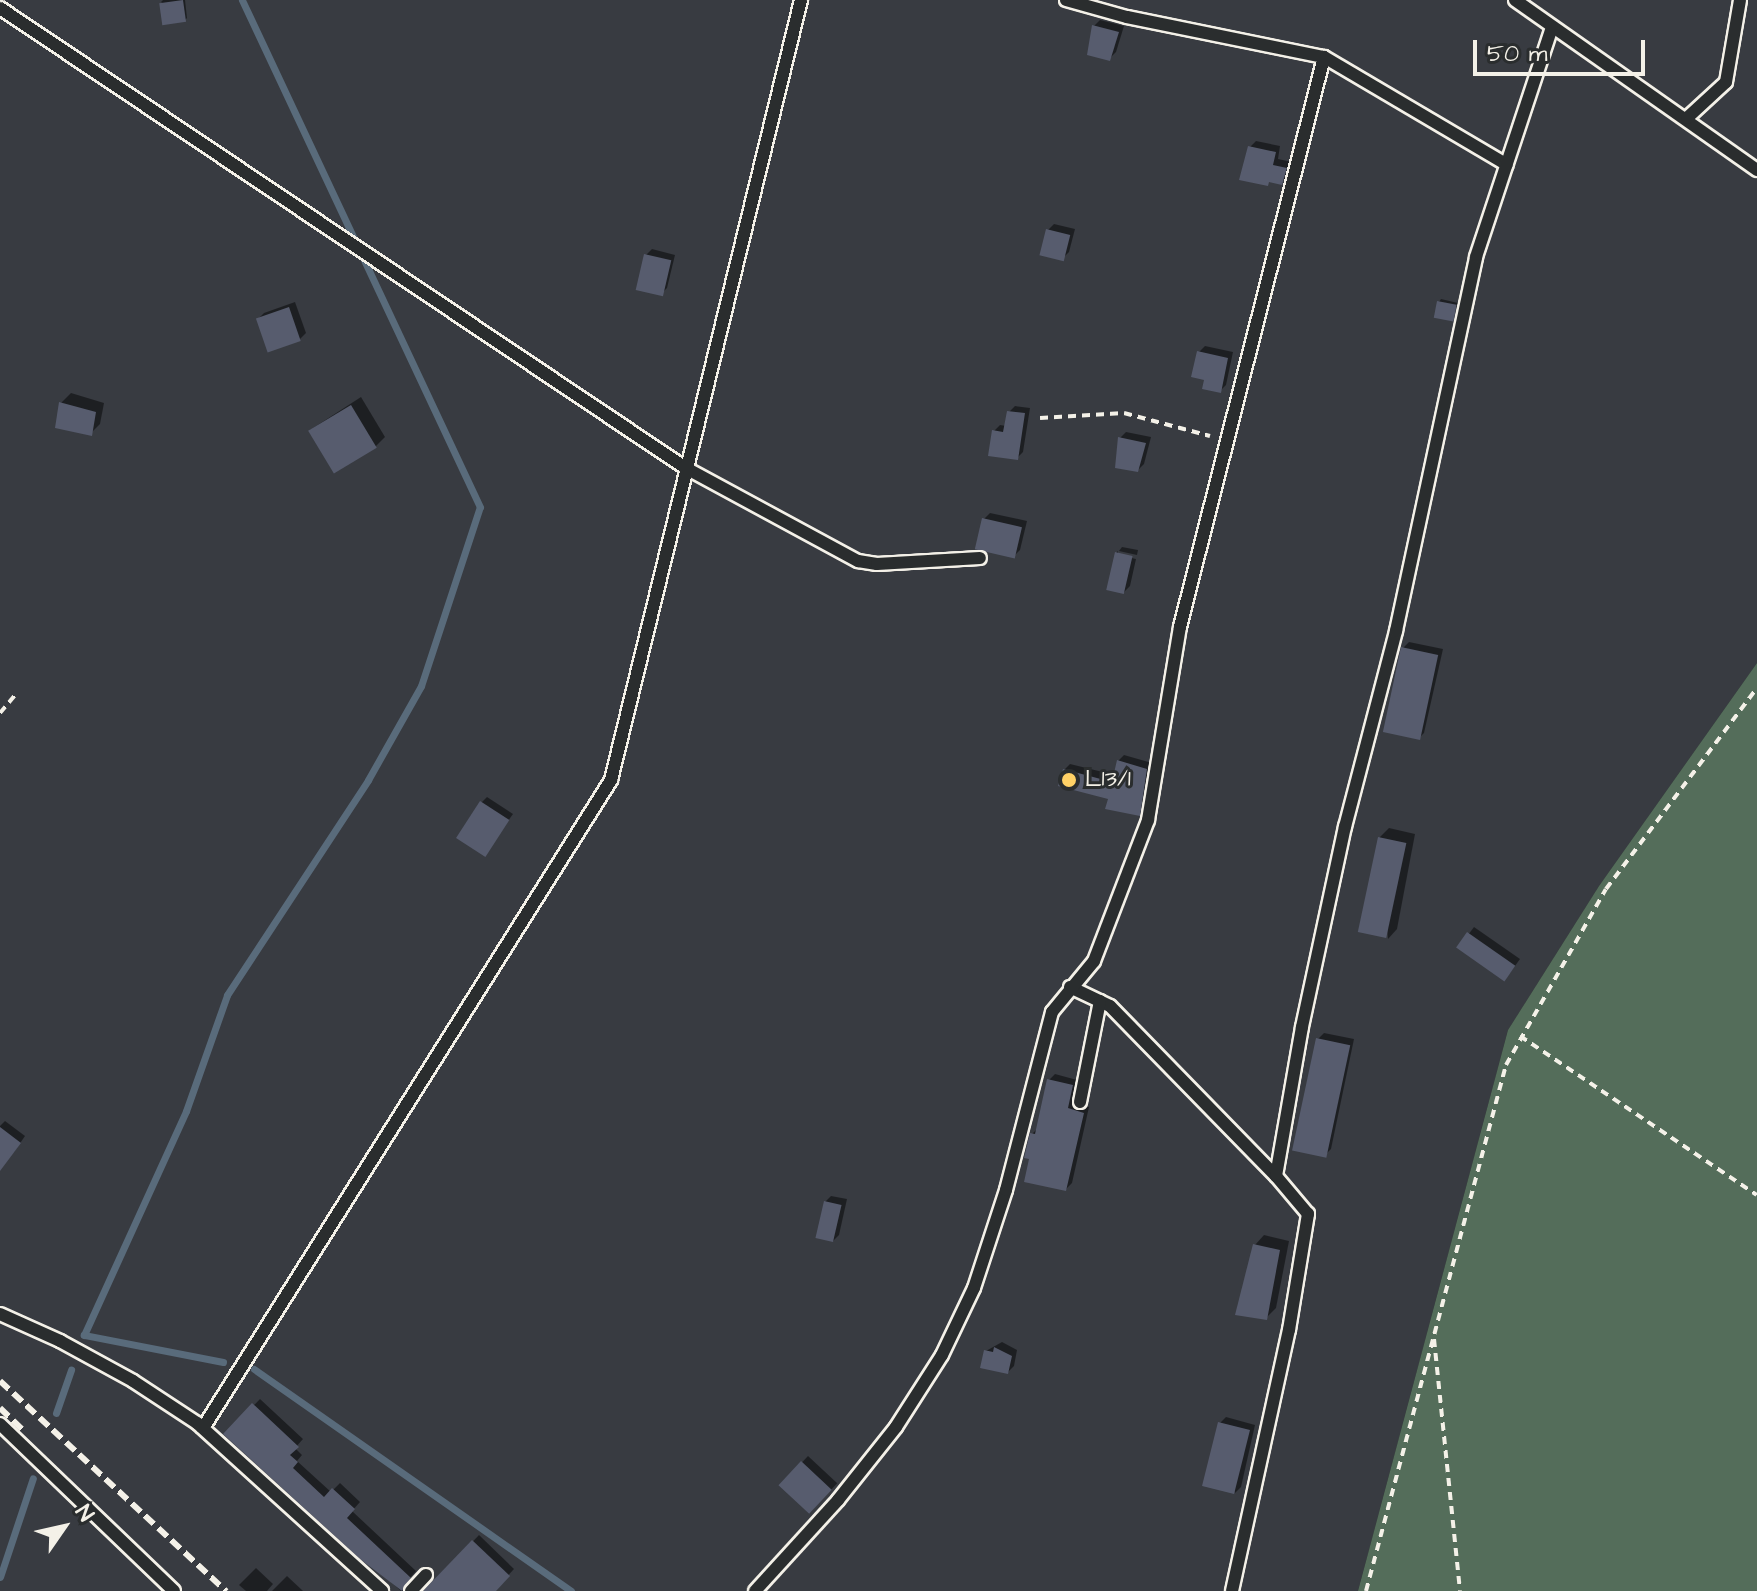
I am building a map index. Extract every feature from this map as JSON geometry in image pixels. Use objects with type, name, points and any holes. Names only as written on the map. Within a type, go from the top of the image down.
[{"type":"lane","points":[[203,1428],[604,794],[615,766],[684,467],[801,0]]},
{"type":"lane","points":[[1066,0],[1127,17],[1324,57],[1507,165]]},
{"type":"lane","points":[[1515,0],[1757,170]]},
{"type":"lane","points":[[1687,118],[1726,82],[1740,0]]},
{"type":"lane","points":[[0,8],[684,467],[858,561],[877,564],[980,558]]},
{"type":"lane","points":[[1276,1176],[1302,1027],[1345,827],[1396,631],[1476,257],[1552,27]]},
{"type":"lane","points":[[755,1591],[838,1500],[887,1439],[942,1355],[974,1288],[1006,1190],[1052,1012],[1094,961],[1148,820],[1180,627],[1324,57]]},
{"type":"lane","points":[[1070,987],[1110,1006],[1276,1176],[1308,1214],[1289,1330],[1232,1591]]},
{"type":"lane","points":[[1080,1102],[1100,1001]]},
{"type":"lane","points":[[0,1314],[60,1341],[133,1381],[203,1428],[382,1591]]},
{"type":"lane","points":[[0,1424],[174,1591]]},
{"type":"lane","points":[[411,1591],[426,1575]]},
{"type":"path","points":[[1040,418],[1124,413],[1228,441]]},
{"type":"path","points":[[1366,1591],[1506,1065],[1606,889],[1757,688]]},
{"type":"path","points":[[0,713],[16,694]]},
{"type":"path","points":[[1520,1036],[1757,1195]]},
{"type":"path","points":[[1434,1335],[1460,1591]]},
{"type":"shaded area","points":[[0,0],[1757,0],[1757,663],[1599,886],[1508,1030],[1358,1591],[0,1591]]},
{"type":"green space","points":[[1757,663],[1757,1591],[1358,1591],[1508,1030],[1599,886]]},
{"type":"building","points":[[183,0],[186,22],[162,25],[159,3]]},
{"type":"building","points":[[1092,25],[1119,32],[1110,61],[1087,55]]},
{"type":"building","points":[[1248,146],[1276,152],[1273,165],[1287,168],[1282,185],[1269,182],[1268,186],[1239,180]]},
{"type":"building","points":[[1046,229],[1070,235],[1064,261],[1039,255]]},
{"type":"building","points":[[644,254],[671,260],[663,296],[636,290]]},
{"type":"building","points":[[1437,301],[1457,305],[1453,322],[1434,318]]},
{"type":"building","points":[[289,307],[301,341],[268,352],[256,318]]},
{"type":"building","points":[[1197,351],[1228,358],[1221,393],[1202,389],[1204,380],[1191,377]]},
{"type":"building","points":[[59,402],[96,412],[92,436],[55,428]]},
{"type":"building","points":[[351,405],[377,448],[334,474],[308,431]]},
{"type":"building","points":[[1007,411],[1025,413],[1018,460],[988,456],[992,430],[1003,432]]},
{"type":"building","points":[[1118,437],[1146,443],[1138,472],[1115,468]]},
{"type":"building","points":[[982,518],[1022,527],[1015,558],[975,549]]},
{"type":"building","points":[[1115,552],[1133,556],[1124,594],[1106,590]]},
{"type":"building","points":[[1401,647],[1438,655],[1420,740],[1383,732]]},
{"type":"building","points":[[1117,760],[1147,769],[1140,816],[1105,809],[1108,799],[1058,786],[1063,769],[1112,782]]},
{"type":"building","points":[[480,801],[509,820],[485,857],[456,838]]},
{"type":"building","points":[[1378,837],[1406,843],[1386,938],[1358,932]]},
{"type":"building","points":[[1467,932],[1515,966],[1504,981],[1456,948]]},
{"type":"building","points":[[1316,1038],[1350,1045],[1326,1158],[1292,1150]]},
{"type":"building","points":[[1047,1079],[1073,1085],[1068,1108],[1084,1113],[1066,1191],[1024,1182],[1029,1159],[1024,1158],[1030,1133],[1035,1134]]},
{"type":"building","points":[[0,1127],[21,1143],[0,1171]]},
{"type":"building","points":[[824,1201],[842,1205],[833,1242],[815,1238]]},
{"type":"building","points":[[1253,1244],[1280,1250],[1267,1320],[1235,1315]]},
{"type":"building","points":[[994,1347],[1012,1356],[1008,1374],[980,1368],[984,1350],[993,1352]]},
{"type":"building","points":[[252,1403],[299,1447],[290,1455],[298,1462],[293,1468],[324,1497],[332,1488],[355,1509],[347,1518],[411,1578],[402,1591],[360,1559],[223,1434]]},
{"type":"building","points":[[1218,1422],[1250,1430],[1234,1494],[1202,1486]]},
{"type":"building","points":[[801,1461],[832,1490],[809,1514],[778,1485]]},
{"type":"building","points":[[472,1540],[510,1576],[496,1591],[423,1591]]},
{"type":"waterway","points":[[223,1362],[84,1335],[186,1111],[227,995],[368,780],[421,686],[480,507],[242,0]]},
{"type":"waterway","points":[[254,1369],[571,1591]]},
{"type":"waterway","points":[[56,1413],[71,1370]]},
{"type":"waterway","points":[[0,1577],[33,1478]]},
{"type":"railway","points":[[0,1381],[226,1591]]},
{"type":"railway","points":[[0,1408],[24,1431]]},
{"type":"place","name":"L13/1","points":[[1069,780]]}]
